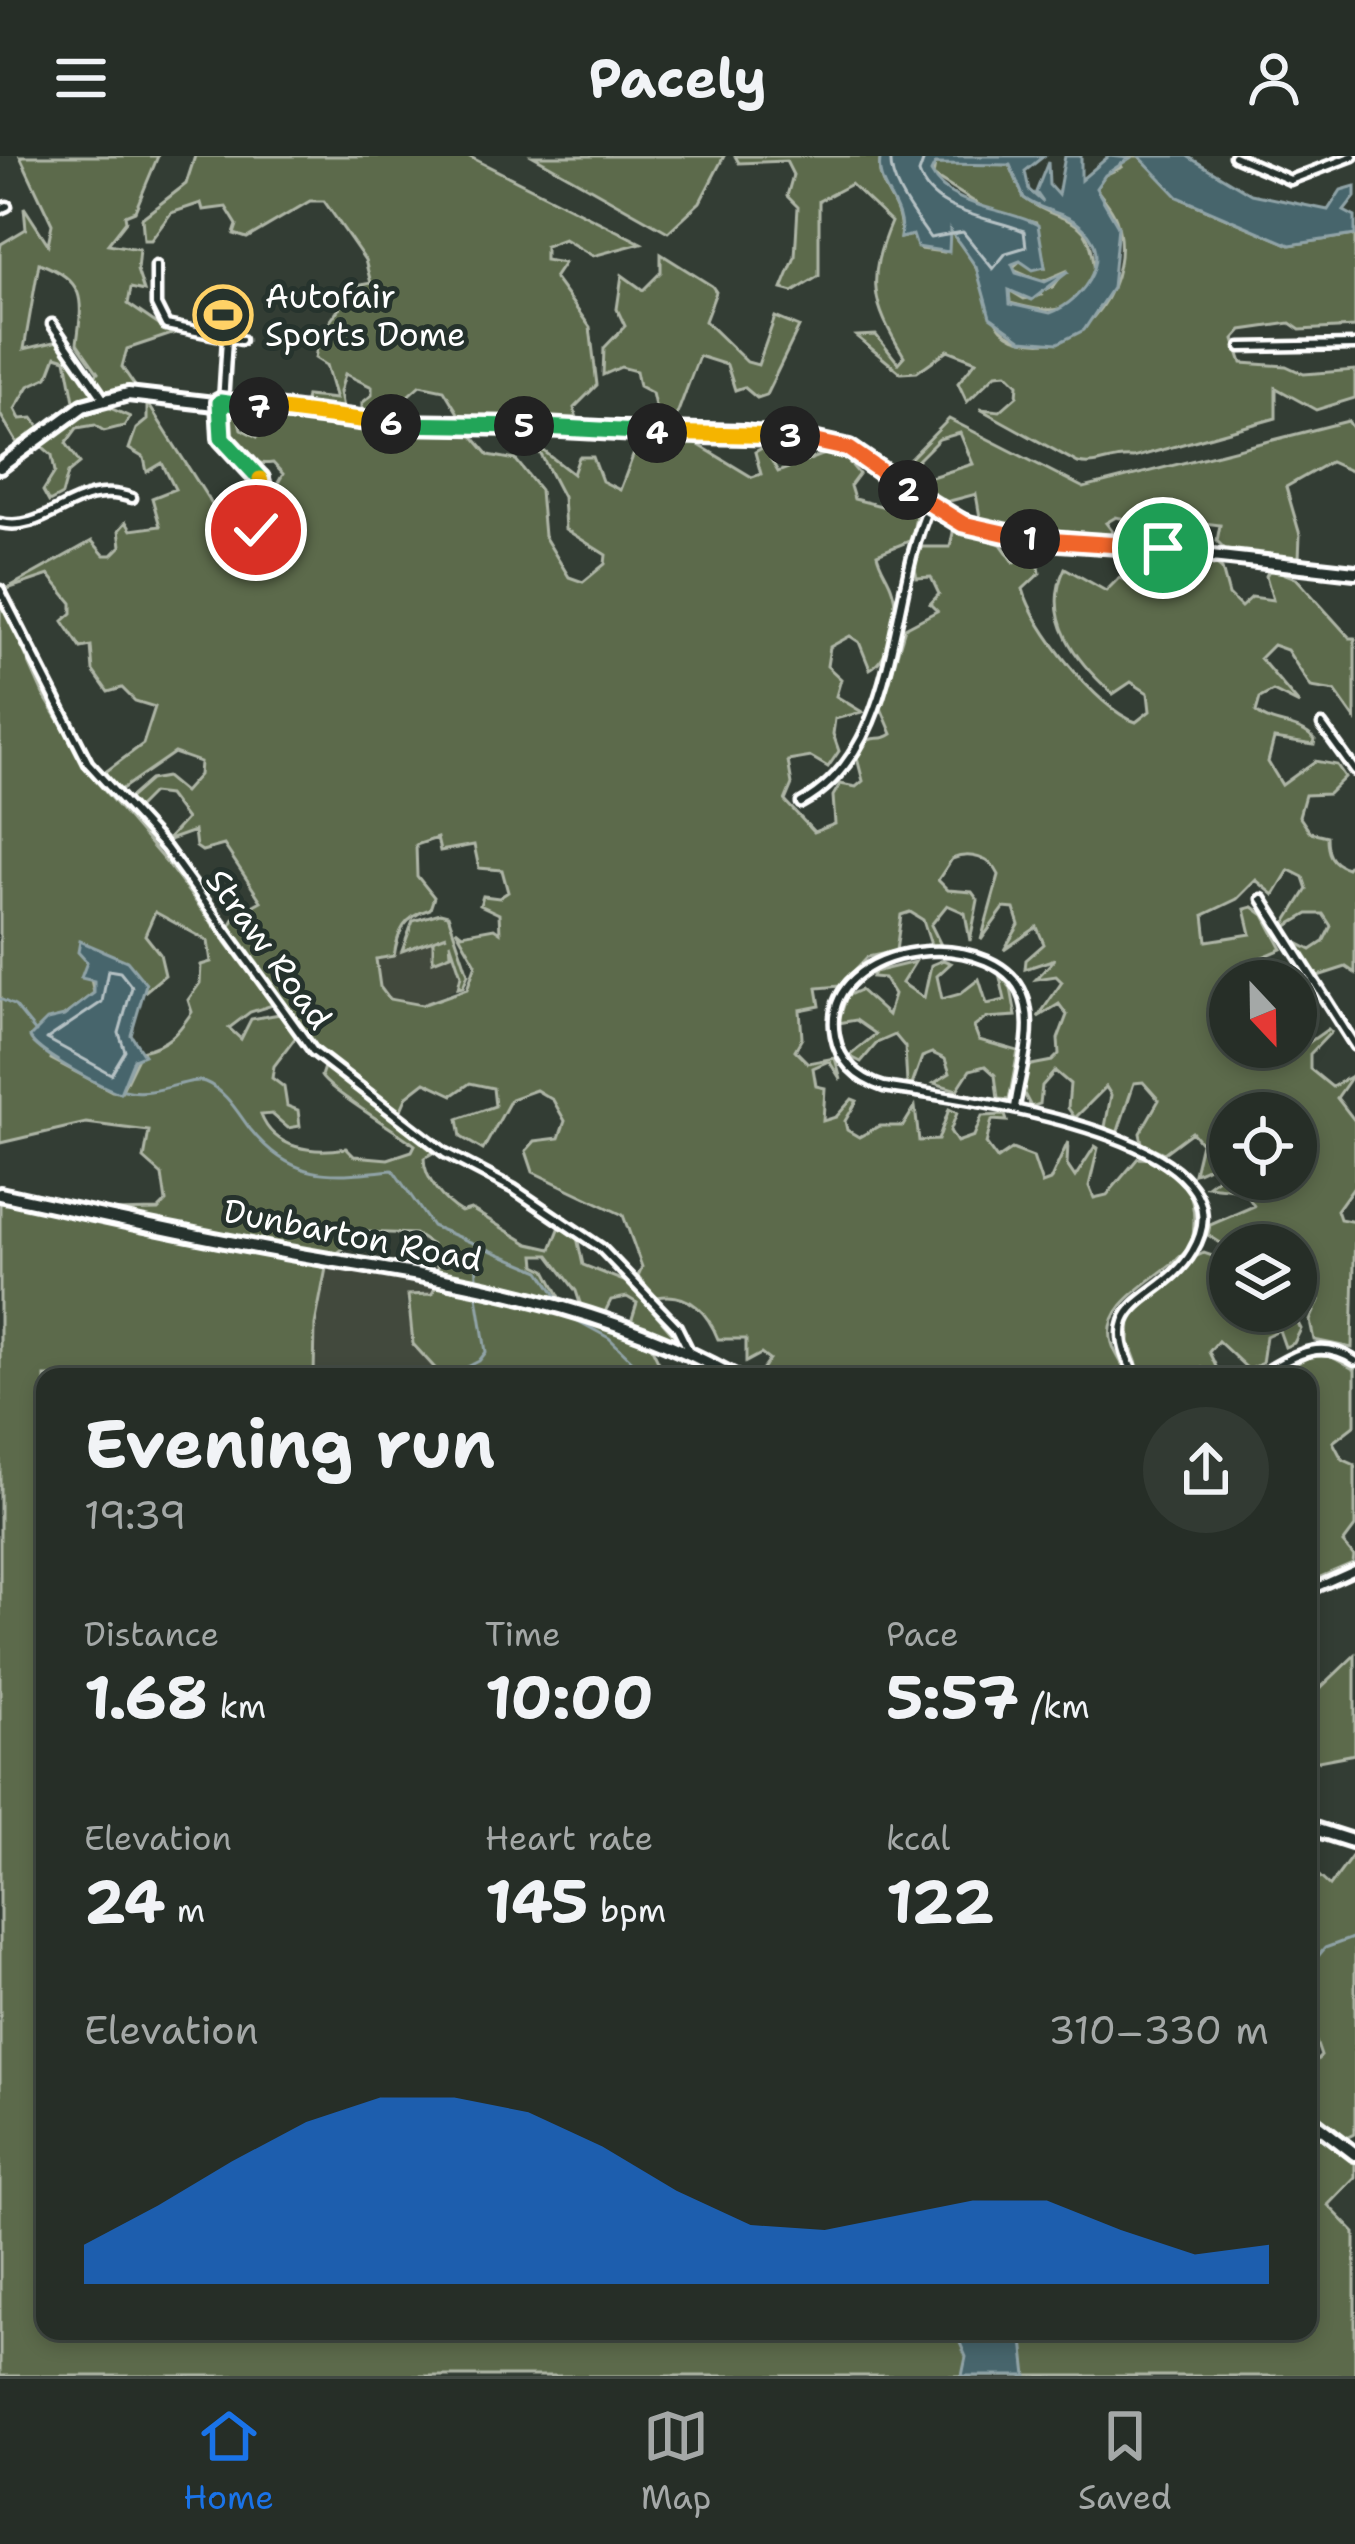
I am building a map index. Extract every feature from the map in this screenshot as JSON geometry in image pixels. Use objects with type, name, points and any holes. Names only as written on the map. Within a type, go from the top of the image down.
[{"type":"main road","points":[[0,467],[70,414],[107,397],[220,402],[389,424],[798,437],[859,454],[929,506],[963,524],[1018,538],[1139,546],[1355,572]]},
{"type":"main road","name":"Dunbarton Road","points":[[0,1195],[320,1258],[412,1270],[561,1306],[689,1352],[718,1368]]},
{"type":"main road","points":[[1317,1831],[1355,1842]]},
{"type":"main road","points":[[1317,2124],[1352,2147]]},
{"type":"street","points":[[1234,156],[1274,177],[1295,180],[1353,156]]},
{"type":"street","points":[[156,266],[157,309],[166,325],[242,340]]},
{"type":"street","points":[[52,324],[107,397]]},
{"type":"street","points":[[227,339],[220,402],[222,438],[255,471],[263,487],[265,501],[254,527]]},
{"type":"street","points":[[1241,347],[1355,345]]},
{"type":"street","points":[[0,523],[26,523],[98,491],[132,498]]},
{"type":"street","points":[[801,803],[832,780],[880,695],[895,651],[913,549],[929,506]]},
{"type":"street","name":"Straw Road","points":[[0,590],[88,763],[166,848],[313,1051],[445,1153],[514,1189],[601,1248],[676,1327],[689,1352]]},
{"type":"street","points":[[1322,724],[1355,771]]},
{"type":"street","points":[[1262,899],[1355,1046]]},
{"type":"street","points":[[1015,1108],[1028,1012],[1018,986],[1000,965],[969,953],[888,958],[863,968],[847,983],[836,1007],[835,1034],[842,1055],[859,1076],[884,1087],[1015,1108],[1169,1162],[1196,1191],[1201,1225],[1192,1252],[1138,1300],[1124,1322],[1122,1347],[1132,1368]]},
{"type":"street","points":[[1274,1368],[1311,1349],[1331,1349],[1355,1361]]},
{"type":"street","points":[[1317,1587],[1355,1570]]},
{"type":"shaded area","points":[[447,935],[461,975],[458,988],[422,1005],[389,999],[380,987],[376,959]]},
{"type":"shaded area","points":[[327,1263],[439,1280],[432,1294],[408,1295],[406,1302],[413,1344],[435,1368],[314,1368],[315,1325]]},
{"type":"green space","points":[[20,156],[158,156],[135,211],[125,215],[126,221],[108,244],[139,249],[137,270],[144,291],[131,288],[128,304],[172,334],[127,349],[122,367],[137,389],[108,391],[75,406],[66,359],[56,356],[48,377],[29,386],[15,409],[20,419],[33,418],[41,429],[19,446],[0,414],[1,244],[26,229],[24,207],[48,244],[52,224]],"holes":[[[39,263],[78,293],[77,343],[98,373],[88,384],[58,341],[24,349]]]},
{"type":"green space","points":[[195,156],[468,156],[641,243],[593,256],[564,239],[545,246],[545,260],[564,263],[554,278],[590,327],[597,385],[574,408],[578,422],[464,423],[444,390],[420,385],[402,401],[362,416],[362,403],[372,395],[372,387],[345,374],[340,392],[344,414],[304,408],[306,396],[336,399],[326,365],[315,358],[319,337],[355,286],[371,283],[365,260],[324,201],[310,201],[247,238],[234,234],[237,225],[226,207],[203,210],[201,203],[171,213],[151,240],[144,240],[142,218],[186,184]]},
{"type":"green space","points":[[533,156],[724,156],[700,202],[668,232]]},
{"type":"green space","points":[[735,156],[881,156],[881,178],[898,214],[900,238],[913,235],[921,249],[944,252],[948,228],[975,266],[995,319],[1022,340],[1066,337],[1085,325],[1112,288],[1120,242],[1114,215],[1096,188],[1105,175],[1122,167],[1117,156],[1139,156],[1184,200],[1290,245],[1355,235],[1355,327],[1300,330],[1290,323],[1242,330],[1234,339],[1242,363],[1286,366],[1304,374],[1355,370],[1355,398],[1316,410],[1276,388],[1276,418],[1133,458],[1078,463],[980,409],[1000,411],[1017,396],[1018,384],[1007,373],[996,374],[967,402],[958,383],[976,361],[948,350],[917,372],[901,373],[856,336],[876,335],[898,363],[904,356],[885,321],[876,290],[878,260],[891,222],[851,184],[819,201],[819,276],[793,292],[782,289],[795,257],[798,207],[787,196],[793,175],[786,161],[739,163]]},
{"type":"green space","points":[[935,164],[1010,165],[1024,198],[1082,229],[1093,254],[1095,275],[1078,299],[1048,310],[1010,303],[1009,290],[1024,299],[1041,295],[1038,291],[1053,287],[1064,272],[1041,282],[1011,269],[1020,261],[1045,267],[1036,223],[989,211],[933,176]]},
{"type":"green space","points":[[661,254],[712,286],[716,292],[705,321],[747,362],[758,365],[775,317],[799,327],[766,395],[757,398],[744,387],[735,390],[727,365],[699,356],[676,417],[659,423],[652,393],[639,386],[636,371],[621,367],[603,375],[604,348],[625,326],[617,309],[622,275],[643,290],[661,272]]},
{"type":"green space","points":[[147,402],[254,571],[266,570],[278,541],[292,551],[298,547],[288,503],[274,490],[283,474],[273,463],[251,461],[236,449],[227,431],[225,410],[238,417],[241,429],[257,437],[262,424],[257,412],[419,433],[470,433],[489,455],[516,460],[540,490],[544,536],[569,577],[583,582],[605,564],[606,555],[565,529],[563,497],[536,445],[573,474],[579,457],[593,457],[602,481],[620,490],[636,448],[646,438],[668,457],[684,436],[752,477],[761,474],[755,452],[764,447],[778,472],[830,452],[844,456],[859,474],[850,486],[854,499],[885,507],[907,499],[916,515],[912,540],[877,554],[895,610],[883,655],[870,669],[859,642],[850,636],[830,647],[827,666],[841,679],[836,696],[862,712],[835,719],[833,734],[839,751],[828,767],[811,757],[788,761],[792,784],[785,801],[814,832],[835,824],[833,796],[840,784],[856,787],[863,781],[856,754],[862,746],[892,734],[881,708],[905,628],[937,611],[930,604],[939,594],[931,577],[917,578],[914,564],[922,547],[950,547],[954,528],[1001,544],[1014,562],[1037,555],[1040,573],[1023,589],[1040,624],[1086,685],[1136,722],[1150,711],[1148,693],[1131,682],[1113,694],[1066,637],[1057,604],[1065,568],[1106,591],[1119,578],[1129,581],[1140,573],[1135,550],[1214,563],[1222,569],[1229,595],[1241,607],[1252,597],[1273,600],[1266,576],[1270,568],[1296,578],[1355,638],[1355,719],[1335,691],[1311,687],[1287,650],[1273,645],[1260,658],[1299,704],[1273,691],[1260,698],[1256,712],[1315,740],[1314,745],[1274,739],[1268,762],[1282,785],[1315,761],[1337,765],[1345,777],[1328,794],[1305,795],[1299,816],[1310,832],[1327,836],[1329,852],[1337,863],[1347,868],[1355,858],[1355,973],[1346,967],[1318,976],[1317,960],[1305,960],[1296,948],[1299,944],[1311,950],[1323,942],[1331,926],[1323,914],[1308,914],[1282,929],[1307,889],[1303,877],[1289,870],[1274,895],[1256,880],[1237,899],[1204,915],[1207,941],[1251,934],[1245,909],[1253,907],[1264,915],[1282,949],[1255,960],[1209,960],[1209,1068],[1310,1068],[1332,1087],[1353,1075],[1337,1098],[1355,1121],[1355,1185],[1337,1210],[1340,1219],[1355,1222],[1352,1348],[1314,1340],[1319,1300],[1317,1224],[1212,1224],[1254,1206],[1250,1200],[1317,1200],[1317,1092],[1209,1092],[1209,1166],[1194,1173],[1201,1143],[1192,1132],[1164,1153],[1142,1143],[1140,1133],[1159,1100],[1143,1082],[1134,1083],[1117,1134],[1105,1127],[1111,1095],[1106,1087],[1075,1118],[1068,1108],[1070,1084],[1055,1071],[1042,1086],[1040,1104],[1031,1107],[1022,1090],[1026,1066],[1052,1061],[1059,1054],[1058,1039],[1067,1015],[1059,1004],[1038,1017],[1062,982],[1056,976],[1036,979],[1055,959],[1025,969],[1026,960],[1044,944],[1037,927],[1004,950],[1019,925],[1014,909],[1004,908],[981,940],[999,875],[979,858],[952,859],[938,880],[948,890],[972,892],[978,900],[970,941],[965,913],[947,905],[931,925],[941,945],[932,948],[923,920],[910,912],[901,915],[896,951],[867,957],[840,986],[817,988],[820,1006],[800,1010],[802,1038],[795,1050],[808,1063],[835,1058],[841,1080],[829,1061],[813,1068],[816,1086],[825,1088],[823,1121],[836,1117],[852,1099],[857,1101],[845,1121],[847,1130],[859,1137],[879,1126],[903,1126],[915,1107],[919,1141],[938,1140],[949,1109],[957,1113],[950,1131],[957,1142],[974,1136],[982,1116],[1005,1115],[1007,1121],[992,1120],[986,1144],[997,1159],[1012,1149],[1033,1157],[1042,1184],[1050,1181],[1068,1142],[1067,1165],[1075,1177],[1098,1148],[1089,1186],[1094,1198],[1107,1195],[1138,1158],[1155,1160],[1179,1175],[1194,1213],[1192,1243],[1116,1313],[1111,1327],[1113,1347],[1124,1368],[763,1368],[769,1360],[761,1354],[746,1362],[746,1339],[718,1339],[695,1305],[678,1297],[656,1297],[638,1276],[642,1267],[623,1215],[533,1172],[526,1151],[535,1141],[559,1138],[565,1121],[553,1100],[536,1090],[511,1099],[483,1150],[461,1137],[458,1119],[495,1106],[493,1088],[470,1083],[453,1095],[425,1082],[407,1096],[400,1112],[328,1059],[302,1032],[227,932],[236,915],[261,901],[224,845],[202,851],[196,847],[194,831],[166,841],[186,819],[168,795],[152,793],[136,809],[126,801],[150,780],[166,777],[184,792],[199,775],[200,762],[174,753],[119,791],[104,773],[143,744],[155,707],[135,701],[122,688],[108,692],[93,671],[91,646],[81,648],[63,621],[72,613],[72,603],[49,575],[4,590],[92,541],[104,555],[112,555],[121,546],[119,530],[126,522],[131,530],[160,526],[152,498],[175,489],[162,463],[147,472],[144,458],[129,449],[136,429],[147,420]],"holes":[[[437,838],[440,851],[474,845],[479,868],[502,870],[508,892],[499,898],[483,896],[480,905],[499,914],[500,932],[494,928],[462,934],[456,929],[476,964],[467,989],[422,1005],[389,999],[380,987],[376,959],[394,956],[404,926],[430,909],[434,897],[417,876],[416,845]]]},
{"type":"green space","points":[[99,403],[130,417],[124,426],[104,431],[95,425],[77,428],[66,443],[80,463],[68,473],[62,495],[49,502],[43,491],[55,472],[52,455],[38,443]]},
{"type":"green space","points":[[949,419],[1084,488],[1348,421],[1355,431],[1355,473],[1330,462],[1286,487],[1300,535],[1299,559],[1225,549],[1217,541],[1220,525],[1189,521],[1177,527],[1176,545],[1147,537],[1136,521],[1116,517],[1106,523],[1113,532],[1106,541],[1006,531],[981,523],[976,494],[942,503],[925,489],[928,478],[973,464],[960,433],[939,439],[907,471],[903,466]]},
{"type":"green space","points":[[0,597],[43,694],[97,782],[170,867],[273,1005],[250,1012],[229,1028],[241,1039],[251,1019],[280,1014],[296,1037],[274,1066],[272,1078],[284,1087],[287,1106],[298,1110],[300,1126],[288,1128],[272,1114],[261,1115],[275,1135],[308,1149],[346,1148],[354,1156],[388,1159],[412,1151],[415,1145],[327,1083],[321,1076],[324,1067],[436,1151],[424,1158],[427,1174],[455,1208],[461,1212],[471,1209],[529,1244],[551,1249],[561,1224],[577,1237],[583,1265],[629,1283],[681,1343],[631,1322],[637,1303],[627,1297],[611,1300],[605,1312],[581,1306],[576,1291],[549,1255],[535,1255],[536,1265],[546,1270],[563,1303],[438,1271],[432,1245],[415,1234],[364,1232],[335,1255],[109,1211],[158,1210],[166,1202],[162,1175],[144,1159],[149,1131],[86,1123],[0,1143]],"holes":[[[155,912],[208,941],[211,962],[201,965],[200,983],[188,1000],[192,1012],[171,1038],[141,1051],[121,1092],[51,1059],[64,1016],[94,993],[87,962],[145,984],[143,993],[165,975],[160,954],[145,935]]]},
{"type":"green space","points":[[448,915],[468,974],[463,987],[458,988],[461,975],[450,942],[451,954],[433,961],[433,940],[447,935],[402,951],[413,921]]},
{"type":"green space","points":[[943,960],[951,963],[937,976],[942,999],[960,994],[979,979],[987,1004],[1005,1000],[999,973],[1011,988],[1016,1016],[986,1018],[974,1027],[979,1040],[1018,1051],[1009,1100],[998,1099],[995,1075],[985,1066],[970,1070],[957,1090],[934,1083],[950,1073],[945,1059],[932,1053],[922,1057],[912,1085],[907,1084],[905,1047],[895,1035],[877,1043],[861,1062],[849,1056],[876,1034],[856,1020],[838,1023],[847,996],[860,990],[888,1015],[894,994],[884,978],[872,977],[874,972],[915,962],[902,983],[924,998],[931,965]]},
{"type":"green space","points":[[1328,1029],[1331,1032],[1317,1047],[1317,1037]]},
{"type":"green space","points":[[0,1199],[327,1263],[315,1325],[314,1368],[36,1368],[36,2340],[1317,2340],[1317,2137],[1355,2160],[1355,2177],[1328,2205],[1355,2233],[1355,2376],[0,2376]]},
{"type":"green space","points":[[1204,1253],[1209,1255],[1209,1332],[1275,1332],[1266,1336],[1262,1363],[1247,1368],[1218,1341],[1209,1352],[1217,1368],[1138,1368],[1129,1342],[1130,1318]]},
{"type":"green space","points":[[439,1280],[647,1338],[662,1368],[435,1368],[413,1344],[408,1295],[432,1294]]},
{"type":"green space","points":[[1280,1332],[1300,1332],[1294,1343],[1285,1347]]},
{"type":"green space","points":[[1312,1355],[1332,1357],[1355,1370],[1355,1425],[1333,1442],[1342,1459],[1355,1465],[1355,1527],[1343,1543],[1354,1556],[1353,1563],[1317,1579],[1317,1368],[1292,1366]]},
{"type":"green space","points":[[1355,1655],[1355,1754],[1317,1761],[1317,1691]]},
{"type":"green space","points":[[1355,1852],[1355,2134],[1343,2140],[1317,2115],[1317,2060],[1321,2056],[1317,2044],[1317,1874],[1330,1886]]},
{"type":"water","points":[[881,156],[1044,156],[1025,171],[1029,190],[1043,202],[1036,192],[1048,162],[1049,185],[1058,195],[1065,156],[1081,156],[1081,180],[1109,156],[1130,158],[1105,175],[1096,188],[1118,226],[1112,288],[1084,330],[1058,343],[1022,340],[990,317],[976,267],[950,230],[949,252],[917,247],[913,235],[900,238],[899,215],[880,167]],"holes":[[[935,164],[1010,165],[1024,198],[1077,223],[1095,247],[1096,261],[1085,286],[1050,313],[1010,304],[1009,290],[1032,300],[1069,271],[1045,282],[1016,273],[1012,264],[1020,261],[1033,270],[1045,267],[1038,225],[965,200],[931,172]]]},
{"type":"water","points":[[1139,156],[1187,156],[1251,194],[1328,210],[1341,190],[1355,186],[1355,197],[1344,211],[1355,217],[1355,235],[1290,245],[1178,197]]},
{"type":"water","points":[[80,941],[127,961],[146,984],[131,1035],[144,1055],[134,1059],[120,1093],[56,1060],[30,1037],[47,1020],[64,1016],[94,993],[94,981],[81,978],[87,962],[78,952]]},
{"type":"water","points":[[959,2340],[1023,2340],[1027,2376],[962,2376],[966,2357]]},
{"type":"waterway","points":[[0,999],[15,1006],[36,1032]]},
{"type":"waterway","points":[[124,1090],[205,1082],[225,1096],[266,1147],[298,1167],[333,1174],[393,1170],[432,1226],[540,1271],[559,1300]]},
{"type":"waterway","points":[[476,1245],[477,1279]]},
{"type":"waterway","points":[[465,1368],[486,1352],[476,1290]]},
{"type":"waterway","points":[[565,1314],[609,1338],[640,1368]]},
{"type":"waterway","points":[[1317,1957],[1325,1948],[1355,1937]]},
{"type":"place","name":"Autofair Sports Dome","points":[[223,315]]},
{"type":"route","points":[[256,530],[265,501],[263,487],[255,471],[222,438],[220,402],[389,424],[798,437],[859,454],[929,506],[978,529],[1034,540],[1163,548]]}]
